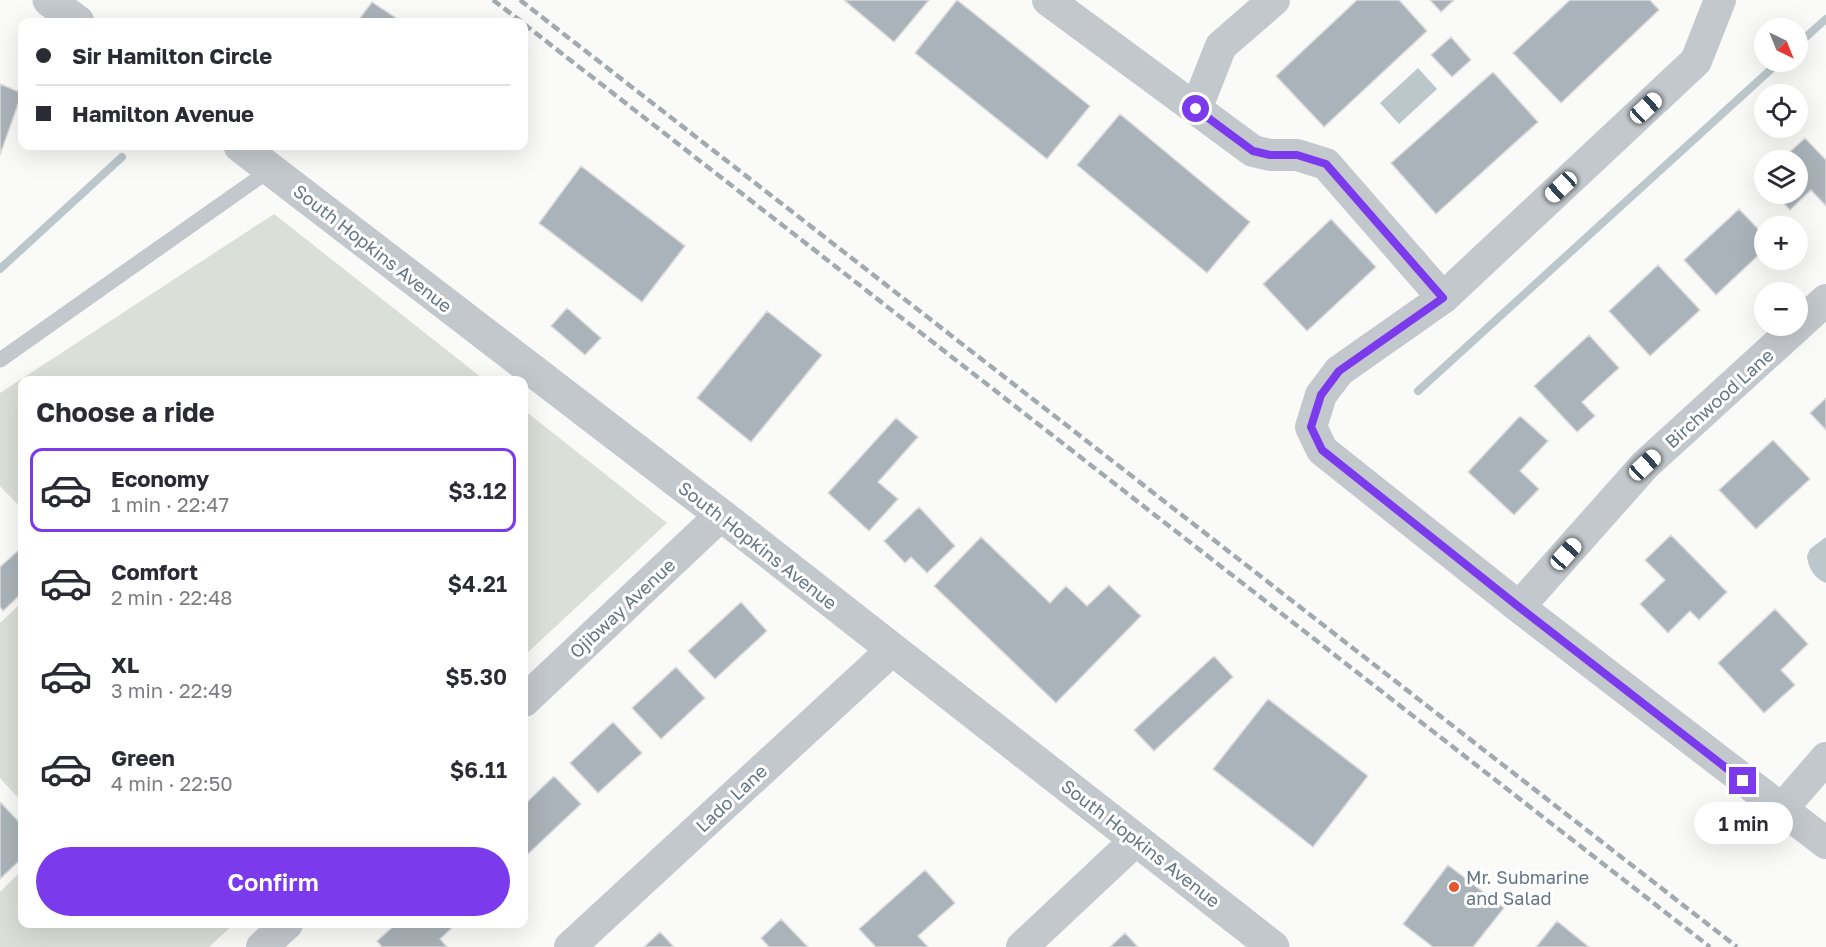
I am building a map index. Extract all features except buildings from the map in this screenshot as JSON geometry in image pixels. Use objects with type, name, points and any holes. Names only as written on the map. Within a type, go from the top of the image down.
[{"type":"street","points":[[49,0],[73,18]]},
{"type":"street","points":[[1048,0],[1253,151],[1270,155],[1297,155],[1326,164],[1443,298]]},
{"type":"street","points":[[1196,109],[1221,46],[1274,0]]},
{"type":"street","points":[[1720,0],[1696,61],[1443,298],[1339,371],[1321,395],[1311,427],[1322,450],[1519,607],[1826,843]]},
{"type":"street","name":"South Hopkins Avenue","points":[[245,150],[720,515],[1273,947]]},
{"type":"street","name":"Birchwood Lane","points":[[1519,607],[1645,465],[1826,300]]},
{"type":"street","name":"Ojibway Avenue","points":[[528,697],[720,515]]},
{"type":"street","name":"Lado Lane","points":[[570,947],[892,650]]},
{"type":"street","points":[[1781,810],[1826,758]]},
{"type":"street","points":[[1022,947],[1136,840]]},
{"type":"street","points":[[262,947],[283,928]]},
{"type":"lane","points":[[0,360],[271,169]]},
{"type":"shaded area","points":[[1418,68],[1437,89],[1399,124],[1380,103]]},
{"type":"shaded area","points":[[274,214],[480,376],[26,376]]},
{"type":"shaded area","points":[[18,381],[18,505],[0,486],[0,393]]},
{"type":"shaded area","points":[[528,413],[667,523],[528,652]]},
{"type":"shaded area","points":[[1826,537],[1826,583],[1813,572],[1807,556],[1810,549]]},
{"type":"shaded area","points":[[18,606],[18,798],[0,778],[0,623]]},
{"type":"shaded area","points":[[18,874],[18,928],[230,928],[209,947],[0,947],[0,892]]},
{"type":"waterway","points":[[1808,35],[1826,19]]},
{"type":"waterway","points":[[1418,391],[1768,72]]},
{"type":"waterway","points":[[0,269],[122,157]]},
{"type":"railway","points":[[493,0],[517,18]]},
{"type":"railway","points":[[520,0],[1737,947]]},
{"type":"railway","points":[[528,27],[1710,947]]},
{"type":"place","name":"Mr. Submarine and Salad","points":[[1454,887]]},
{"type":"route","points":[[1196,109],[1253,151],[1270,155],[1297,155],[1326,164],[1443,298],[1339,371],[1321,395],[1311,427],[1322,450],[1743,781]]}]
